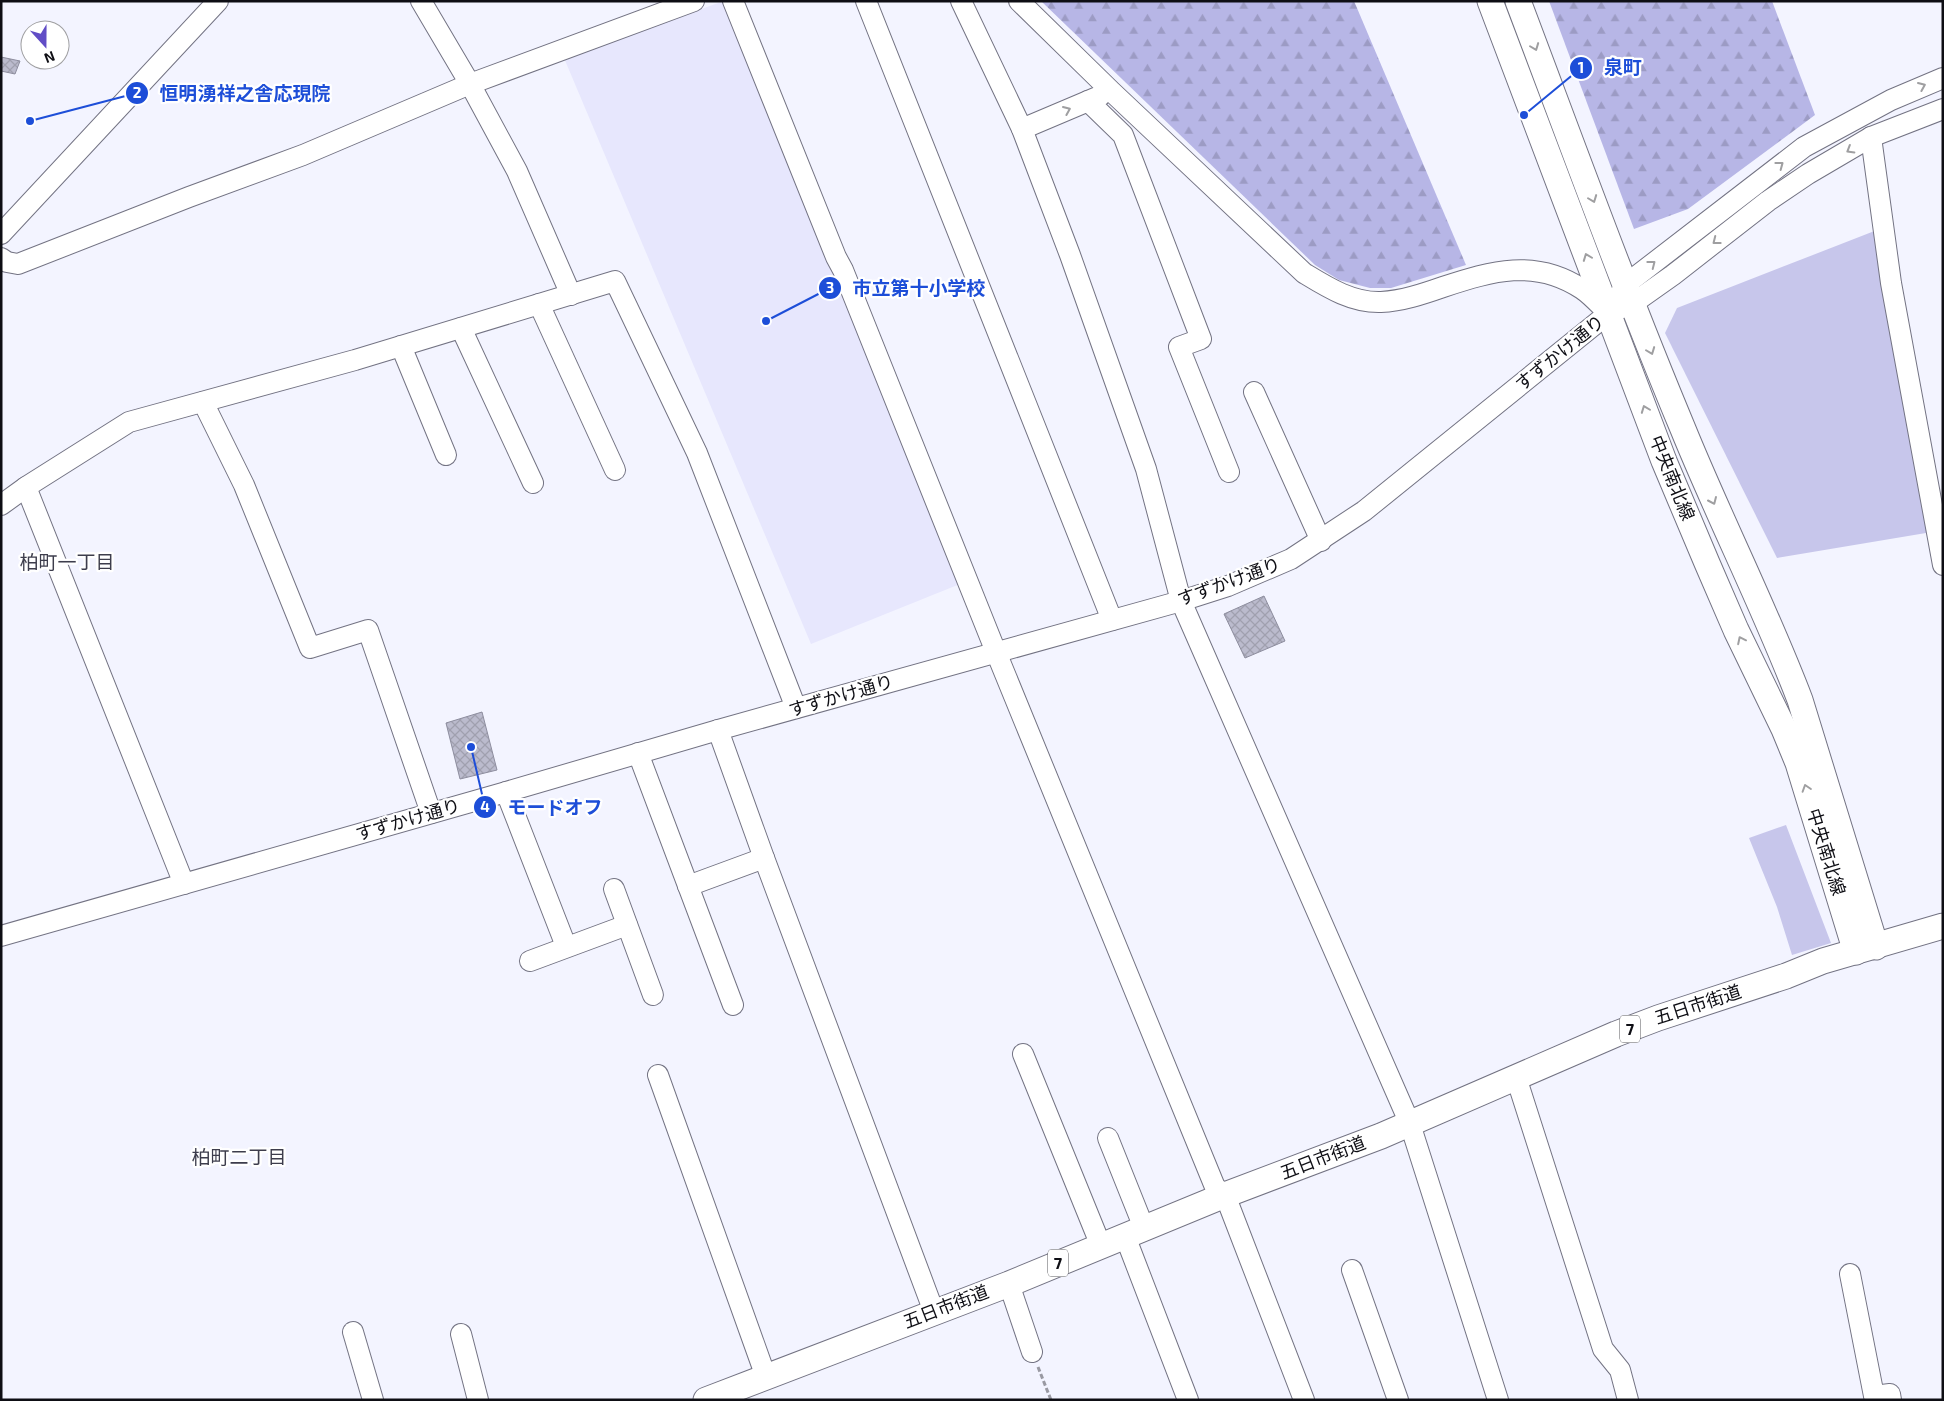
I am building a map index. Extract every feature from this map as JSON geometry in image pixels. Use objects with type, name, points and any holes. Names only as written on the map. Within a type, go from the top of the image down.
[{"type":"main road","name":"中央南北線","points":[[1490,1],[1664,461],[1736,630],[1784,729],[1866,949]]},
{"type":"main road","name":"中央南北線","points":[[1518,1],[1629,294],[1711,498],[1787,666],[1800,700],[1866,949]]},
{"type":"main road","name":"五日市街道","points":[[706,1400],[1009,1284],[1225,1195],[1410,1124],[1516,1077],[1658,1018],[1786,976],[1823,961],[1943,926]]},
{"type":"street","points":[[1,234],[218,1]]},
{"type":"street","points":[[421,1],[470,84],[517,171],[570,295]]},
{"type":"street","points":[[1,258],[6,262],[18,264],[189,197],[304,155],[470,84],[694,1]]},
{"type":"street","points":[[733,1],[1215,1187],[1225,1195],[1304,1400]]},
{"type":"street","points":[[866,1],[1112,620]]},
{"type":"street","points":[[961,1],[1022,129],[1070,255],[1146,469],[1181,601],[1410,1124],[1498,1400]]},
{"type":"street","points":[[1019,1],[1111,91],[1304,273],[1330,290],[1353,298],[1379,302],[1402,300],[1487,273],[1512,269],[1533,270],[1560,277],[1583,290],[1609,313]]},
{"type":"street","points":[[1629,294],[1804,146],[1891,100],[1943,78]]},
{"type":"street","points":[[1022,129],[1111,91]]},
{"type":"street","points":[[1088,101],[1123,135],[1201,338],[1179,347],[1228,472]]},
{"type":"street","points":[[1629,294],[1673,275],[1768,202],[1808,174],[1871,137],[1943,109]]},
{"type":"street","points":[[1871,137],[1891,283],[1943,565]]},
{"type":"street","points":[[1,505],[26,487],[129,422],[401,346],[616,281],[697,453],[796,708]]},
{"type":"street","name":"すずかけ通り","points":[[1,936],[718,730],[1181,601],[1261,573],[1291,559],[1364,511],[1609,313],[1629,294]]},
{"type":"street","points":[[540,304],[615,470]]},
{"type":"street","points":[[461,328],[533,483]]},
{"type":"street","points":[[401,346],[446,456]]},
{"type":"street","points":[[1254,392],[1321,540]]},
{"type":"street","points":[[204,402],[244,485],[310,648],[368,630],[431,813]]},
{"type":"street","points":[[26,487],[184,884]]},
{"type":"street","points":[[718,730],[934,1312]]},
{"type":"street","points":[[638,753],[733,1005]]},
{"type":"street","points":[[506,792],[566,946]]},
{"type":"street","points":[[688,886],[764,858]]},
{"type":"street","points":[[614,889],[653,995]]},
{"type":"street","points":[[530,961],[566,946],[627,926]]},
{"type":"street","points":[[1023,1054],[1101,1246]]},
{"type":"street","points":[[658,1075],[766,1377]]},
{"type":"street","points":[[1516,1077],[1603,1349],[1620,1370],[1628,1400]]},
{"type":"street","points":[[1108,1138],[1135,1232],[1188,1400]]},
{"type":"street","points":[[1352,1270],[1398,1400]]},
{"type":"street","points":[[1850,1274],[1874,1396],[1890,1394],[1891,1400]]},
{"type":"street","points":[[1009,1284],[1032,1352]]},
{"type":"street","points":[[353,1332],[373,1400]]},
{"type":"street","points":[[461,1334],[478,1400]]},
{"type":"path","points":[[1032,1352],[1052,1400]]},
{"type":"shaded area","points":[[721,2],[735,10],[960,584],[811,644],[564,58]]},
{"type":"shaded area","points":[[1877,230],[1932,532],[1777,558],[1665,333],[1677,308]]},
{"type":"shaded area","points":[[1786,825],[1831,943],[1792,955],[1777,907],[1749,838]]},
{"type":"green space","points":[[1041,1],[1354,1],[1466,265],[1391,288],[1370,288],[1339,280],[1315,265]]},
{"type":"green space","points":[[1549,1],[1772,1],[1815,115],[1688,209],[1634,229]]},
{"type":"building","points":[[1,57],[20,61],[15,74],[1,71]]},
{"type":"building","points":[[1264,596],[1285,641],[1245,658],[1224,614]]},
{"type":"building","points":[[482,712],[497,770],[460,779],[446,723]]},
{"type":"place","name":"泉町","points":[[1524,115]]},
{"type":"place","name":"恒明湧祥之舎応現院","points":[[30,121]]},
{"type":"place","name":"市立第十小学校","points":[[766,321]]},
{"type":"place","name":"モードオフ","points":[[471,747]]},
{"type":"district","name":"柏町一丁目","points":[[67,562]]},
{"type":"district","name":"柏町二丁目","points":[[239,1157]]}]
